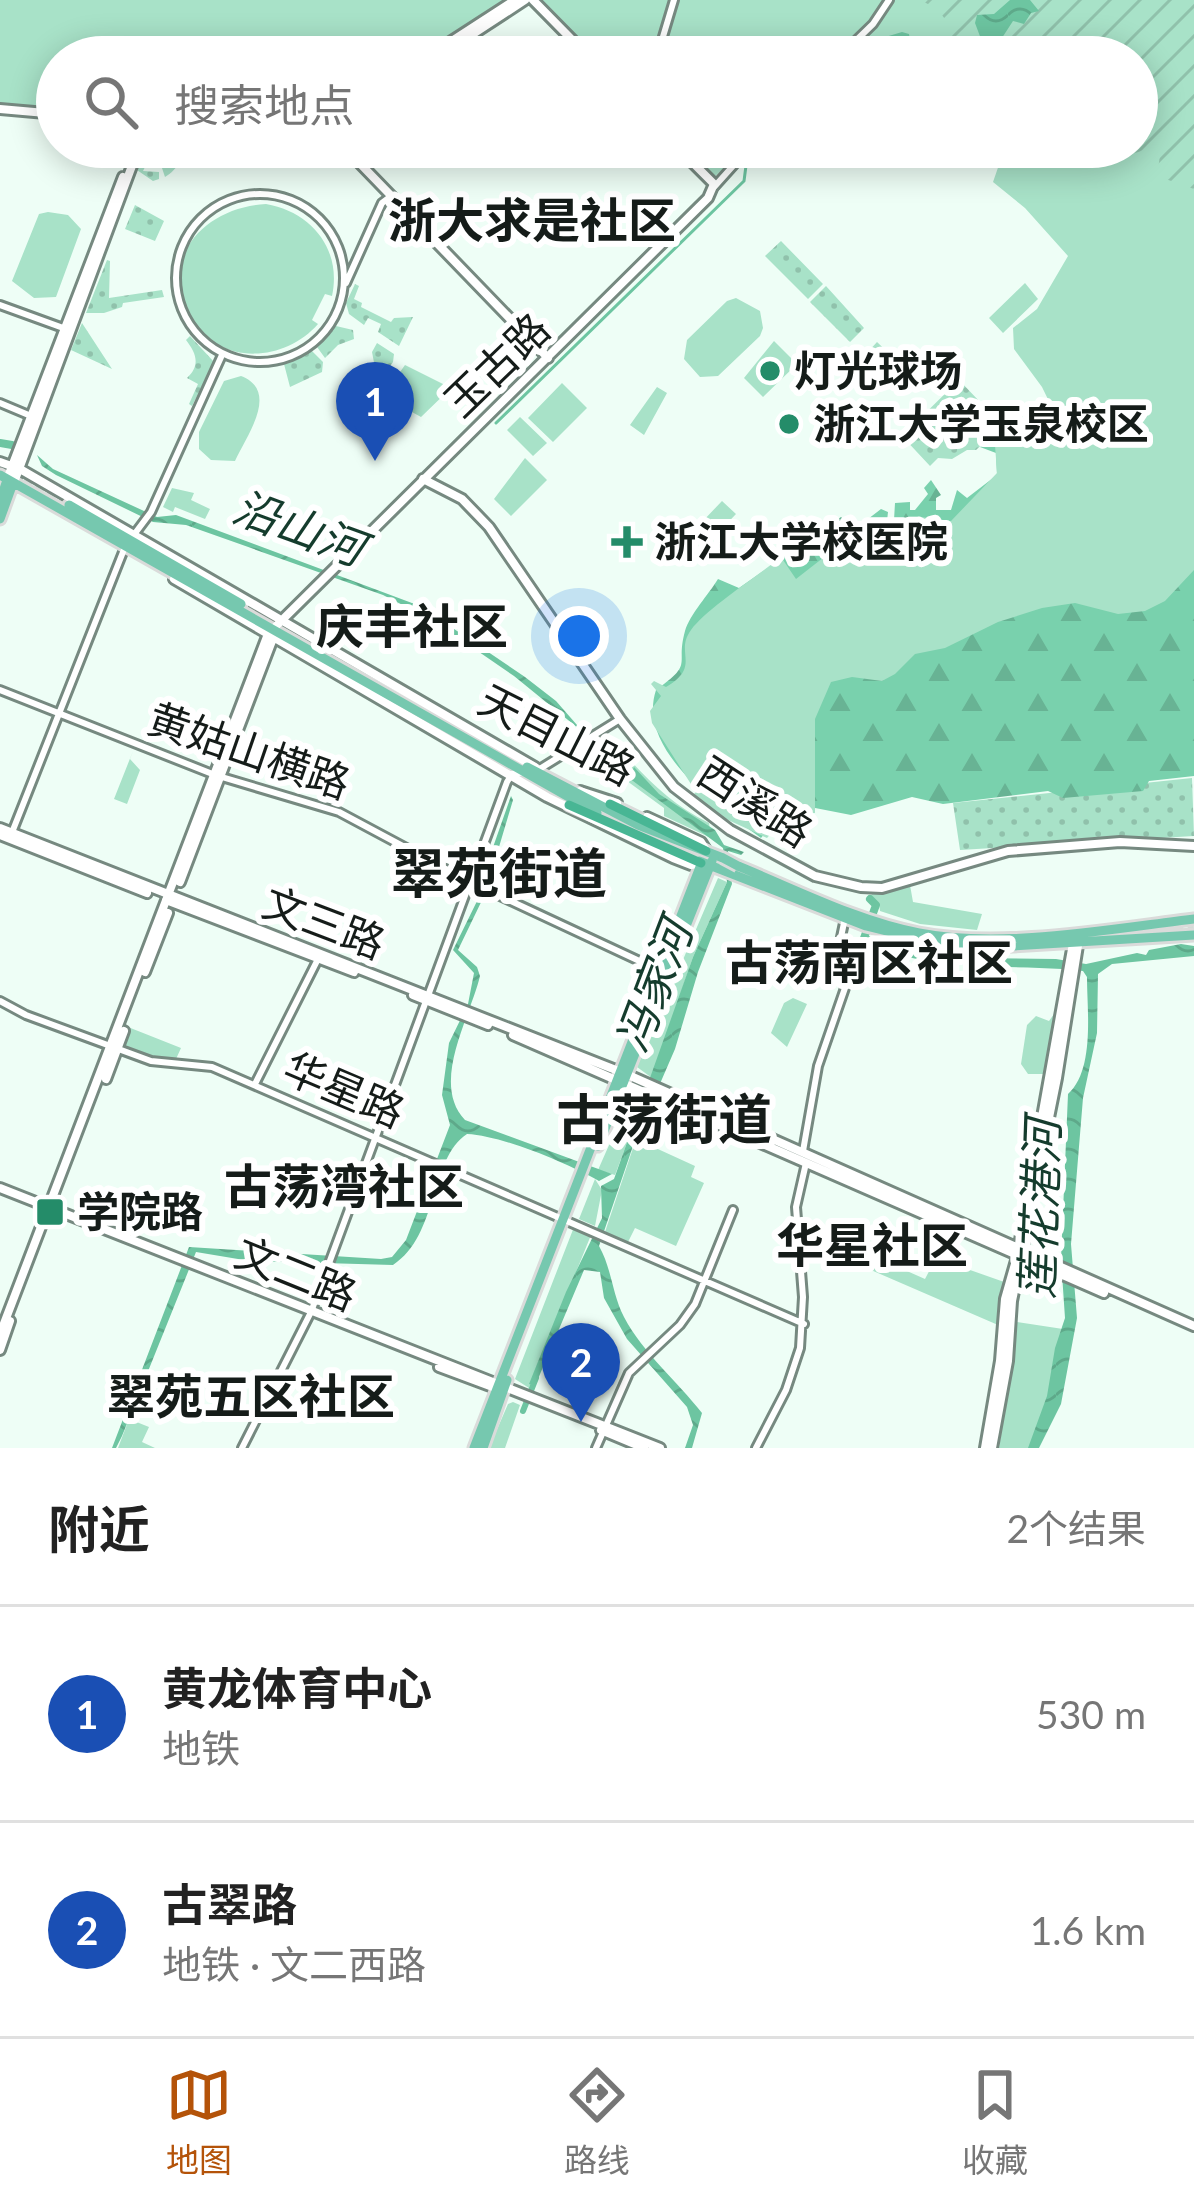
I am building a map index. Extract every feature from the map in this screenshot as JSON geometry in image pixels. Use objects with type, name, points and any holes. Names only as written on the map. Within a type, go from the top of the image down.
[{"type":"highway","points":[[610,804],[713,860]]},
{"type":"highway","points":[[569,805],[713,860]]},
{"type":"main road","points":[[459,36],[515,0]]},
{"type":"main road","points":[[472,36],[529,0],[567,36]]},
{"type":"main road","points":[[0,106],[36,110]]},
{"type":"main road","points":[[0,519],[9,474],[129,168]]},
{"type":"main road","points":[[363,168],[548,358]]},
{"type":"main road","points":[[697,168],[715,187]]},
{"type":"main road","name":"玉古路","points":[[274,629],[715,187]]},
{"type":"main road","points":[[0,501],[102,243]]},
{"type":"main road","points":[[9,474],[70,331],[70,318]]},
{"type":"main road","name":"天目山路","points":[[9,474],[620,835],[691,865],[713,860]]},
{"type":"main road","name":"西溪路","points":[[423,479],[462,500],[489,527],[662,776],[703,812],[815,876],[870,888],[897,886],[980,857],[1030,848],[1142,842],[1194,846]]},
{"type":"main road","points":[[0,1334],[274,629]]},
{"type":"main road","name":"天目山路","points":[[274,629],[534,771],[701,842],[713,860]]},
{"type":"main road","name":"天目山路","points":[[534,771],[570,800],[873,924]]},
{"type":"main road","name":"文三路","points":[[5,833],[427,997]]},
{"type":"main road","points":[[478,1448],[663,972],[713,860]]},
{"type":"main road","name":"天目山路","points":[[737,870],[845,918],[952,938],[1194,935]]},
{"type":"main road","name":"文三路","points":[[171,899],[622,1076],[1194,1329]]},
{"type":"main road","name":"天目山路","points":[[1076,938],[1194,919]]},
{"type":"main road","points":[[989,1448],[1008,1361],[1009,1295],[1076,938]]},
{"type":"main road","name":"文二路","points":[[0,1191],[605,1429]]},
{"type":"main road","points":[[0,1350],[51,1210]]},
{"type":"main road","points":[[605,1429],[644,1448]]},
{"type":"main road","points":[[605,1429],[660,1448]]},
{"type":"street","points":[[663,36],[674,0]]},
{"type":"street","points":[[860,36],[889,0]]},
{"type":"street","name":"玉古路","points":[[715,187],[732,168]]},
{"type":"street","points":[[344,287],[345,264],[323,220],[309,208],[278,195],[255,193],[220,204],[189,231],[178,255],[175,285],[188,322],[223,354],[271,362],[302,352],[327,329],[382,203],[390,197]]},
{"type":"street","points":[[0,305],[66,328]]},
{"type":"street","points":[[5,833],[128,542],[148,516],[223,354]]},
{"type":"street","points":[[0,403],[31,416]]},
{"type":"street","name":"黄姑山横路","points":[[0,690],[218,776],[339,812],[470,882],[663,972]]},
{"type":"street","points":[[244,1447],[310,1314],[512,774],[534,771],[620,719]]},
{"type":"street","points":[[756,1448],[786,1390],[804,1324],[796,1207],[818,1066],[845,988],[836,961],[845,918]]},
{"type":"street","points":[[255,1084],[318,958]]},
{"type":"street","name":"华星路","points":[[0,1001],[26,1015],[160,1063],[212,1067],[255,1084],[804,1324]]},
{"type":"street","points":[[596,1448],[629,1373],[688,1317],[733,1210]]},
{"type":"shaded area","points":[[0,0],[520,0],[464,36],[36,36],[36,109],[0,106]]},
{"type":"shaded area","points":[[527,0],[1194,0],[1194,570],[1165,601],[1145,611],[1118,614],[1075,603],[1042,608],[998,622],[945,648],[915,654],[882,681],[852,677],[831,682],[815,719],[815,813],[778,812],[767,838],[715,814],[692,796],[696,792],[652,723],[650,711],[661,696],[651,684],[666,687],[677,679],[685,666],[691,630],[781,557],[796,579],[860,529],[871,550],[878,551],[921,517],[951,521],[997,473],[995,445],[1038,443],[1064,432],[1042,387],[1014,349],[1013,328],[1037,309],[1068,256],[1025,208],[993,182],[998,168],[1158,168],[1158,36],[564,36]]},
{"type":"shaded area","points":[[920,0],[1194,0],[1194,189],[1157,176],[1158,36],[951,36],[931,6]]},
{"type":"shaded area","points":[[134,168],[159,172],[159,179],[153,181]]},
{"type":"shaded area","points":[[693,168],[724,168],[708,183]]},
{"type":"shaded area","points":[[266,204],[310,224],[328,249],[334,279],[332,296],[325,294],[312,320],[318,324],[304,337],[271,352],[253,354],[218,345],[203,334],[182,296],[180,275],[193,239],[207,225],[224,214]]},
{"type":"shaded area","points":[[135,205],[164,221],[155,241],[125,229]]},
{"type":"shaded area","points":[[39,214],[68,215],[81,229],[56,297],[34,298],[12,281]]},
{"type":"shaded area","points":[[781,241],[823,284],[808,299],[765,256]]},
{"type":"shaded area","points":[[107,260],[109,298],[162,290],[164,297],[123,303],[104,313],[86,313]]},
{"type":"shaded area","points":[[1025,283],[1038,299],[1003,333],[989,318]]},
{"type":"shaded area","points":[[355,284],[359,286],[354,299],[361,307],[391,322],[413,317],[399,346],[378,332],[381,324],[368,318],[364,325],[349,314],[346,303]]},
{"type":"shaded area","points":[[826,286],[864,328],[850,342],[810,302]]},
{"type":"shaded area","points":[[736,298],[760,311],[760,336],[718,376],[700,377],[684,359],[687,340]]},
{"type":"shaded area","points":[[82,323],[112,369],[71,350]]},
{"type":"shaded area","points":[[336,326],[353,330],[354,339],[338,345],[325,358],[317,347]]},
{"type":"shaded area","points":[[190,336],[214,362],[192,406],[198,384],[187,378],[195,364],[186,340]]},
{"type":"shaded area","name":"灯光球场","points":[[774,341],[797,364],[763,397],[744,378]]},
{"type":"shaded area","points":[[877,342],[902,366],[890,378],[866,354]]},
{"type":"shaded area","points":[[377,343],[394,354],[393,362],[354,417],[353,404],[377,378],[372,352]]},
{"type":"shaded area","points":[[311,350],[323,362],[322,372],[290,387],[284,364]]},
{"type":"shaded area","points":[[405,365],[451,388],[421,417],[383,396]]},
{"type":"shaded area","points":[[241,376],[258,392],[257,414],[235,461],[211,460],[199,449],[199,432],[224,381]]},
{"type":"shaded area","points":[[959,380],[1002,425],[976,450],[952,459],[938,458],[930,466],[902,436]]},
{"type":"shaded area","points":[[562,383],[587,408],[553,442],[528,418]]},
{"type":"shaded area","points":[[657,387],[667,393],[644,435],[630,425]]},
{"type":"shaded area","points":[[520,417],[547,443],[533,456],[507,430]]},
{"type":"shaded area","points":[[525,458],[547,480],[511,516],[494,499]]},
{"type":"shaded area","points":[[172,488],[194,493],[191,500],[210,509],[205,519],[163,507]]},
{"type":"shaded area","points":[[722,501],[736,514],[715,536],[701,523]]},
{"type":"shaded area","points":[[606,738],[668,797],[709,823],[711,838],[664,816],[664,808],[627,781],[592,746]]},
{"type":"shaded area","points":[[133,751],[130,759],[140,770],[127,804],[114,799]]},
{"type":"shaded area","points":[[1192,778],[1194,836],[960,850],[953,803]]},
{"type":"shaded area","points":[[718,878],[727,882],[693,957],[652,1078],[637,1067]]},
{"type":"shaded area","points":[[910,885],[913,902],[982,914],[977,930],[920,924],[880,911],[871,898],[872,891]]},
{"type":"shaded area","points":[[793,998],[807,1004],[787,1047],[771,1033],[784,1003]]},
{"type":"shaded area","points":[[1054,1014],[1044,1074],[1028,1074],[1021,1064],[1027,1025],[1036,1016],[1049,1021]]},
{"type":"shaded area","points":[[128,1027],[181,1048],[176,1059],[151,1057],[125,1047]]},
{"type":"shaded area","points":[[632,1093],[644,1097],[615,1175],[598,1170]]},
{"type":"shaded area","points":[[636,1139],[695,1166],[691,1177],[704,1183],[676,1246],[635,1228],[628,1242],[605,1232]]},
{"type":"shaded area","points":[[595,1179],[602,1190],[595,1226],[579,1219]]},
{"type":"shaded area","points":[[574,1227],[591,1235],[529,1388],[515,1379]]},
{"type":"shaded area","points":[[864,1252],[925,1279],[936,1258],[1007,1283],[998,1325],[864,1267]]},
{"type":"shaded area","points":[[1017,1322],[1063,1329],[1049,1402],[1031,1448],[999,1448]]},
{"type":"shaded area","points":[[508,1404],[520,1405],[505,1448],[489,1448]]},
{"type":"shaded area","points":[[129,1419],[149,1427],[142,1442],[155,1448],[118,1448]]},
{"type":"green space","points":[[1194,189],[1194,776],[1149,781],[1143,791],[1063,798],[1048,791],[943,804],[912,797],[851,815],[810,807],[778,818],[761,838],[704,794],[658,734],[653,712],[656,690],[680,669],[685,631],[695,611],[718,579],[739,588],[841,517],[855,529],[881,509],[888,512],[887,521],[894,520],[895,503],[910,502],[910,510],[915,510],[928,494],[924,488],[931,480],[941,495],[936,498],[936,510],[951,510],[957,490],[967,498],[997,475],[996,453],[980,447],[997,432],[1020,433],[1039,448],[1051,435],[1065,443]]},
{"type":"water","points":[[1010,0],[1030,0],[1039,11],[1031,13],[1024,24],[1013,21],[1003,36],[980,36],[977,15],[994,14]]},
{"type":"water","points":[[37,455],[53,469],[157,517],[176,515],[420,606],[556,701],[584,733],[514,676],[434,621],[383,595],[186,525],[153,522],[56,475],[42,466]]},
{"type":"water","points":[[634,767],[659,794],[715,830],[724,845],[744,852],[728,851],[732,884],[599,1246],[632,1330],[702,1413],[692,1448],[685,1448],[693,1425],[687,1407],[627,1339],[604,1298],[600,1272],[584,1270],[535,1386],[529,1384],[602,1218],[601,1186],[614,1179],[693,957],[727,882],[723,848],[629,778]]},
{"type":"water","points":[[511,796],[485,894],[458,950],[480,976],[452,1069],[455,1105],[465,1120],[612,1174],[599,1181],[516,1145],[467,1134],[446,1161],[419,1235],[393,1265],[250,1261],[196,1252],[122,1436],[112,1448],[189,1247],[381,1259],[392,1257],[406,1240],[450,1125],[442,1095],[449,1043],[468,1004],[474,973],[453,950],[481,893]]},
{"type":"water","points":[[865,937],[900,949],[958,958],[1086,964],[1181,944],[1194,946],[1194,956],[1112,964],[1098,974],[1097,1033],[1083,1098],[1071,1244],[1077,1318],[1061,1404],[1039,1448],[1028,1448],[1047,1396],[1065,1318],[1061,1259],[1068,1094],[1086,1055],[1087,977],[1083,971],[935,962],[886,951],[863,941]]},
{"type":"waterway","points":[[496,423],[744,181],[746,168]]},
{"type":"waterway","name":"沿山河","points":[[0,443],[12,445]]},
{"type":"waterway","name":"沿山河","points":[[870,899],[876,905],[864,938],[873,942]]},
{"type":"waterway","name":"冯家河","points":[[523,1411],[536,1378]]},
{"type":"tunnel","points":[[0,467],[76,507]]},
{"type":"tunnel","points":[[236,599],[533,771]]},
{"type":"tunnel","points":[[517,772],[563,802]]},
{"type":"tunnel","points":[[590,809],[729,868]]},
{"type":"tunnel","points":[[1134,934],[1194,930]]},
{"type":"place","name":"灯光球场","points":[[770,371]]},
{"type":"place","name":"浙江大学玉泉校区","points":[[789,424]]},
{"type":"place","name":"黄龙体育中心","points":[[375,461]]},
{"type":"place","name":"浙江大学校医院","points":[[627,542]]},
{"type":"place","name":"学院路","points":[[50,1212]]},
{"type":"place","name":"古翠路","points":[[581,1422]]},
{"type":"district","name":"浙大求是社区","points":[[532,221]]},
{"type":"district","name":"庆丰社区","points":[[412,627]]},
{"type":"district","name":"翠苑街道","points":[[499,874]]},
{"type":"district","name":"古荡南区社区","points":[[869,963]]},
{"type":"district","name":"古荡街道","points":[[664,1120]]},
{"type":"district","name":"古荡湾社区","points":[[344,1187]]},
{"type":"district","name":"华星社区","points":[[872,1246]]},
{"type":"district","name":"翠苑五区社区","points":[[251,1397]]},
{"type":"water label","name":"莲花港河","points":[[1040,1209]]}]
